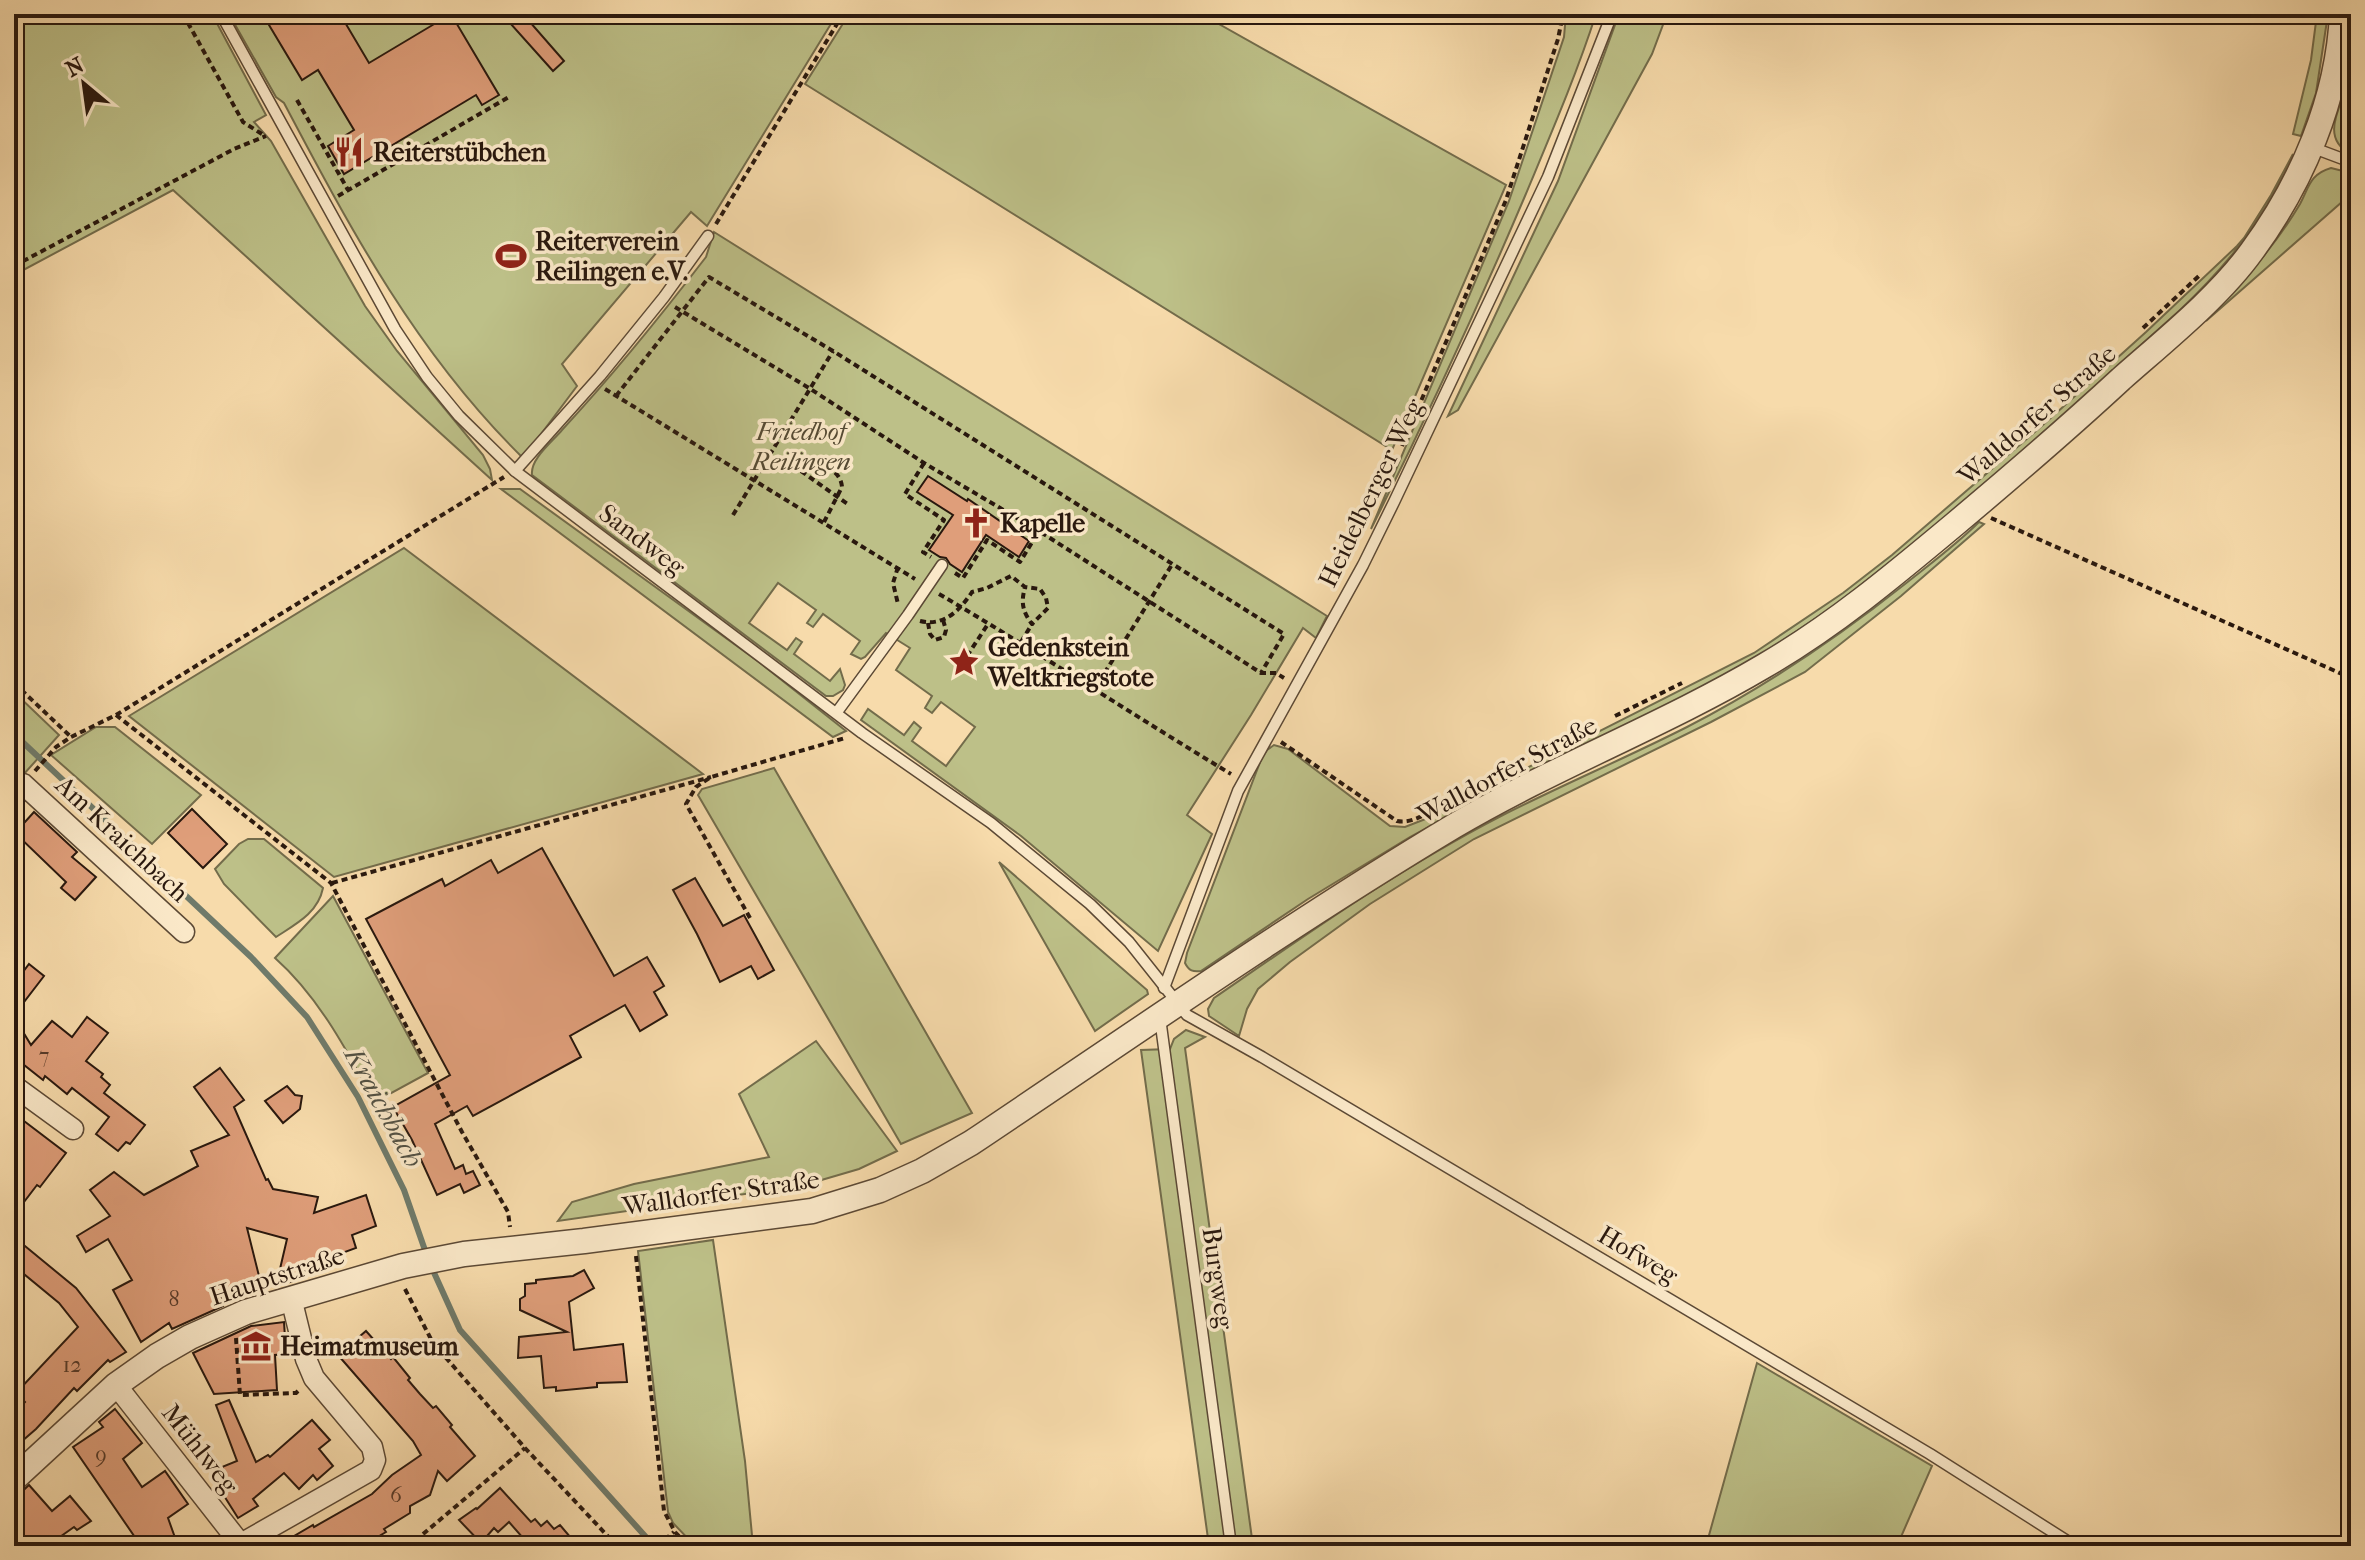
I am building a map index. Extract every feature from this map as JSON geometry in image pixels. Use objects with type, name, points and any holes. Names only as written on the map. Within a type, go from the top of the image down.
[{"type":"street","name":"Walldorfer Straße","points":[[464,1254],[812,1211],[880,1190],[922,1171],[971,1143],[1168,1003],[1460,823],[1697,704],[1767,665],[1827,626],[1892,578],[2093,405],[2217,291],[2256,246],[2291,190],[2311,147],[2330,86],[2342,14]]},
{"type":"street","name":"Am Kraichbach","points":[[22,787],[184,932]]},
{"type":"street","points":[[14,1086],[73,1129]]},
{"type":"street","name":"Hauptstraße","points":[[14,1479],[116,1385],[190,1337],[236,1334],[246,1312],[291,1298],[403,1276],[464,1254]]},
{"type":"street","points":[[242,1545],[371,1470],[375,1460],[372,1447],[310,1368],[291,1298]]},
{"type":"street","name":"Mühlweg","points":[[116,1385],[242,1545]]},
{"type":"lane","name":"Sandweg","points":[[221,14],[395,329],[427,377],[459,416],[515,471],[862,733],[991,823],[1080,895],[1129,942],[1168,1003]]},
{"type":"lane","name":"Heidelberger Weg","points":[[1168,1003],[1238,791],[1363,565],[1401,488],[1548,177],[1612,14]]},
{"type":"lane","points":[[2311,147],[2351,162]]},
{"type":"lane","points":[[515,471],[600,376],[664,297],[708,236]]},
{"type":"lane","points":[[837,712],[942,565]]},
{"type":"lane","name":"Burgweg","points":[[1168,1003],[1231,1546]]},
{"type":"lane","name":"Hofweg","points":[[1168,1003],[1916,1446],[2075,1546]]},
{"type":"path","points":[[183,14],[243,122],[266,136]]},
{"type":"path","points":[[708,236],[843,14]]},
{"type":"path","points":[[1398,454],[1506,200],[1558,39],[1563,14]]},
{"type":"path","points":[[297,100],[345,192],[509,97]]},
{"type":"path","points":[[14,266],[234,149],[284,131]]},
{"type":"path","points":[[2141,330],[2208,267]]},
{"type":"path","points":[[616,396],[709,277],[833,351],[1284,634],[1261,673]]},
{"type":"path","points":[[670,304],[1039,531],[1261,673],[1276,673]]},
{"type":"path","points":[[733,515],[833,351]]},
{"type":"path","points":[[602,386],[1219,766]]},
{"type":"path","points":[[924,463],[905,494],[944,520],[923,552],[963,578],[987,540],[1020,562],[1039,531]]},
{"type":"path","points":[[758,471],[801,471],[816,464],[830,468],[842,481],[842,487],[824,522]]},
{"type":"path","points":[[22,787],[56,747],[71,737],[116,715],[515,471]]},
{"type":"path","points":[[801,471],[849,505]]},
{"type":"path","points":[[1975,508],[1995,521],[2351,678]]},
{"type":"path","points":[[1094,690],[1173,563]]},
{"type":"path","points":[[962,607],[972,592],[1011,576],[1025,587],[1040,589],[1048,608],[1032,624],[1021,642]]},
{"type":"path","points":[[1025,587],[1022,600],[1024,613],[1032,624]]},
{"type":"path","points":[[928,623],[935,640],[944,637],[946,630],[943,620]]},
{"type":"path","points":[[967,656],[988,624]]},
{"type":"path","points":[[1611,718],[1691,679]]},
{"type":"path","points":[[14,683],[71,737]]},
{"type":"path","points":[[116,715],[331,883],[462,1132],[508,1212],[513,1247]]},
{"type":"path","points":[[331,883],[862,733]]},
{"type":"path","points":[[1269,734],[1397,821],[1414,820],[1448,802]]},
{"type":"path","points":[[711,777],[696,787],[686,804],[750,918]]},
{"type":"path","points":[[633,1234],[664,1511],[675,1532],[688,1546]]},
{"type":"path","points":[[403,1276],[433,1343],[617,1546]]},
{"type":"path","points":[[236,1334],[240,1395],[296,1393],[310,1368]]},
{"type":"path","points":[[407,1546],[525,1448]]},
{"type":"path","points":[[657,1546],[675,1532]]},
{"type":"green space","points":[[14,14],[212,14],[266,115],[254,122],[271,141],[365,306],[397,351],[483,455],[492,480],[173,190],[14,275]]},
{"type":"green space","name":"Reiterverein Reilingen e.V.","points":[[229,14],[837,14],[707,226],[691,212],[562,364],[577,386],[523,458],[485,418],[419,334],[362,245],[284,103],[276,97]]},
{"type":"green space","points":[[849,14],[1201,14],[1506,185],[1392,450],[805,84]]},
{"type":"green space","points":[[1566,14],[1596,14],[1507,238],[1451,364],[1371,529],[1509,201],[1564,37]]},
{"type":"green space","points":[[1619,14],[1667,14],[1652,54],[1458,410],[1448,416],[1558,181]]},
{"type":"green space","points":[[2317,14],[2328,14],[2316,93],[2301,136],[2293,134],[2311,60]]},
{"type":"green space","points":[[2351,56],[2351,154],[2341,147],[2334,131],[2348,82]]},
{"type":"green space","points":[[2293,154],[2267,206],[2233,254],[2179,311],[1981,488],[1834,606],[1770,649],[1676,702],[1515,780],[1410,837],[1308,899],[1201,971],[1187,966],[1187,953],[1267,750],[1274,745],[1288,749],[1390,826],[1405,827],[1754,653],[1843,593],[1892,555],[2146,332],[2244,238]]},
{"type":"green space","points":[[2331,168],[2351,173],[2351,194],[2206,321],[2279,236],[2314,178]]},
{"type":"green space","name":"Friedhof Reilingen","points":[[714,232],[1327,616],[1316,638],[1303,628],[1187,815],[1212,834],[1158,951],[1021,836],[861,720],[868,709],[904,735],[914,722],[921,728],[912,741],[946,766],[975,727],[941,702],[932,713],[925,708],[932,696],[896,670],[910,648],[886,633],[861,659],[851,654],[860,641],[823,614],[813,627],[807,623],[816,610],[778,583],[749,623],[787,650],[796,638],[802,642],[794,654],[830,681],[840,669],[845,685],[843,690],[826,696],[532,475],[534,463],[542,451],[618,367],[706,257]]},
{"type":"green space","points":[[501,489],[520,489],[759,662],[846,731],[833,737]]},
{"type":"green space","points":[[1979,522],[1984,524],[1901,596],[1805,672],[1474,839],[1370,904],[1258,989],[1247,1009],[1239,1036],[1209,1016],[1208,1009],[1214,998],[1354,902],[1427,857],[1501,816],[1716,712],[1772,678],[1879,604]]},
{"type":"green space","points":[[404,548],[703,774],[334,877],[129,716]]},
{"type":"green space","points":[[14,692],[59,735],[23,775],[14,767]]},
{"type":"green space","points":[[96,727],[115,727],[201,795],[152,844],[51,755]]},
{"type":"green space","points":[[774,768],[972,1113],[901,1144],[698,795],[702,789]]},
{"type":"green space","points":[[248,839],[264,839],[323,888],[311,911],[276,937],[224,884],[215,869]]},
{"type":"green space","points":[[999,862],[1147,990],[1148,994],[1095,1031]]},
{"type":"green space","points":[[333,896],[428,1073],[375,1102],[319,1007],[275,958]]},
{"type":"green space","points":[[1186,1030],[1205,1037],[1185,1048],[1253,1546],[1209,1546],[1141,1050],[1170,1049],[1174,1039]]},
{"type":"green space","points":[[816,1041],[897,1151],[859,1169],[801,1186],[558,1221],[572,1202],[634,1184],[769,1157],[739,1094]]},
{"type":"green space","points":[[713,1240],[745,1461],[753,1546],[695,1546],[673,1523],[668,1512],[638,1251]]},
{"type":"green space","points":[[1757,1363],[1932,1466],[1897,1546],[1706,1546]]},
{"type":"building","points":[[273,14],[340,14],[369,63],[451,14],[499,95],[482,105],[476,95],[344,174],[328,146],[354,130],[318,70],[302,80],[269,25],[276,20]]},
{"type":"building","points":[[502,14],[531,14],[529,21],[564,61],[553,71]]},
{"type":"building","name":"Kapelle","points":[[928,476],[1029,541],[1019,557],[986,535],[962,572],[946,558],[929,550],[953,515],[917,492]]},
{"type":"building","points":[[192,809],[227,844],[203,868],[168,833]]},
{"type":"building","points":[[34,812],[77,852],[72,857],[96,877],[75,900],[61,888],[66,882],[15,833]]},
{"type":"building","points":[[542,848],[614,976],[647,957],[664,986],[654,992],[667,1015],[640,1031],[625,1005],[570,1036],[581,1057],[473,1116],[467,1106],[435,1124],[455,1169],[463,1165],[466,1174],[473,1171],[480,1185],[464,1193],[460,1184],[437,1195],[393,1107],[450,1075],[366,919],[442,879],[445,886],[491,860],[498,873]]},
{"type":"building","points":[[695,878],[723,926],[744,915],[774,970],[758,979],[751,966],[720,982],[673,890]]},
{"type":"building","points":[[29,964],[44,976],[14,1015],[14,984]]},
{"type":"building","points":[[14,1017],[31,1045],[52,1021],[72,1037],[87,1017],[108,1033],[86,1061],[103,1074],[101,1077],[110,1085],[104,1093],[145,1125],[130,1144],[126,1142],[118,1151],[96,1134],[109,1117],[72,1088],[67,1094],[45,1076],[43,1080],[24,1065],[17,1074],[14,1073]]},
{"type":"building","points":[[220,1068],[244,1100],[234,1107],[266,1180],[273,1189],[318,1197],[314,1213],[366,1195],[376,1226],[352,1235],[356,1248],[298,1274],[297,1280],[276,1286],[287,1239],[247,1228],[262,1288],[219,1298],[223,1306],[172,1329],[169,1323],[141,1342],[113,1290],[132,1280],[108,1239],[86,1252],[77,1236],[110,1216],[90,1190],[114,1172],[144,1195],[198,1166],[191,1151],[229,1135],[194,1087]]},
{"type":"building","points":[[287,1086],[295,1095],[302,1096],[300,1109],[283,1123],[265,1101]]},
{"type":"building","points":[[24,1121],[66,1153],[14,1215],[14,1159],[23,1147],[14,1139],[14,1134]]},
{"type":"building","points":[[14,1237],[76,1288],[126,1352],[110,1362],[108,1360],[77,1391],[74,1388],[14,1448],[14,1414],[25,1402],[16,1393],[78,1327],[59,1303],[25,1275],[14,1288]]},
{"type":"building","points":[[584,1270],[594,1288],[569,1302],[574,1350],[623,1344],[627,1382],[597,1383],[597,1387],[556,1391],[556,1387],[544,1388],[541,1356],[518,1358],[519,1337],[567,1332],[520,1310],[525,1284],[573,1276]]},
{"type":"building","points":[[284,1322],[286,1354],[275,1355],[277,1390],[214,1394],[193,1353],[251,1326]]},
{"type":"building","points":[[366,1331],[391,1359],[393,1357],[433,1408],[436,1406],[475,1456],[447,1481],[438,1471],[430,1495],[410,1506],[410,1513],[384,1529],[386,1532],[362,1546],[277,1546],[372,1494],[392,1475],[421,1455],[413,1441],[338,1355]]},
{"type":"building","points":[[229,1400],[256,1462],[268,1455],[270,1457],[312,1420],[330,1440],[319,1449],[333,1466],[317,1480],[313,1475],[299,1489],[284,1473],[253,1499],[258,1506],[238,1518],[221,1491],[225,1488],[217,1469],[237,1461],[216,1405]]},
{"type":"building","points":[[115,1409],[142,1443],[123,1459],[142,1487],[165,1471],[188,1504],[168,1518],[178,1546],[141,1546],[73,1447],[103,1427],[99,1422]]},
{"type":"building","points":[[29,1485],[52,1511],[70,1496],[91,1521],[77,1530],[74,1527],[47,1546],[14,1546],[14,1499]]},
{"type":"building","points":[[500,1488],[531,1522],[535,1519],[541,1526],[547,1521],[554,1529],[560,1525],[571,1538],[566,1543],[569,1546],[530,1546],[509,1522],[498,1532],[494,1528],[481,1543],[459,1520],[477,1509]]},
{"type":"waterway","name":"Kraichbach","points":[[14,734],[251,957],[307,1017],[358,1097],[404,1190],[427,1256]]},
{"type":"waterway","name":"Kraichbach","points":[[431,1266],[460,1330],[654,1546]]},
{"type":"place","name":"Reiterstübchen","points":[[349,152]]},
{"type":"place","name":"Reiterverein Reilingen e.V.","points":[[511,256]]},
{"type":"place","name":"Kapelle","points":[[976,523]]},
{"type":"place","name":"Gedenkstein Weltkriegstote","points":[[964,662]]},
{"type":"place","name":"Heimatmuseum","points":[[256,1346]]}]
